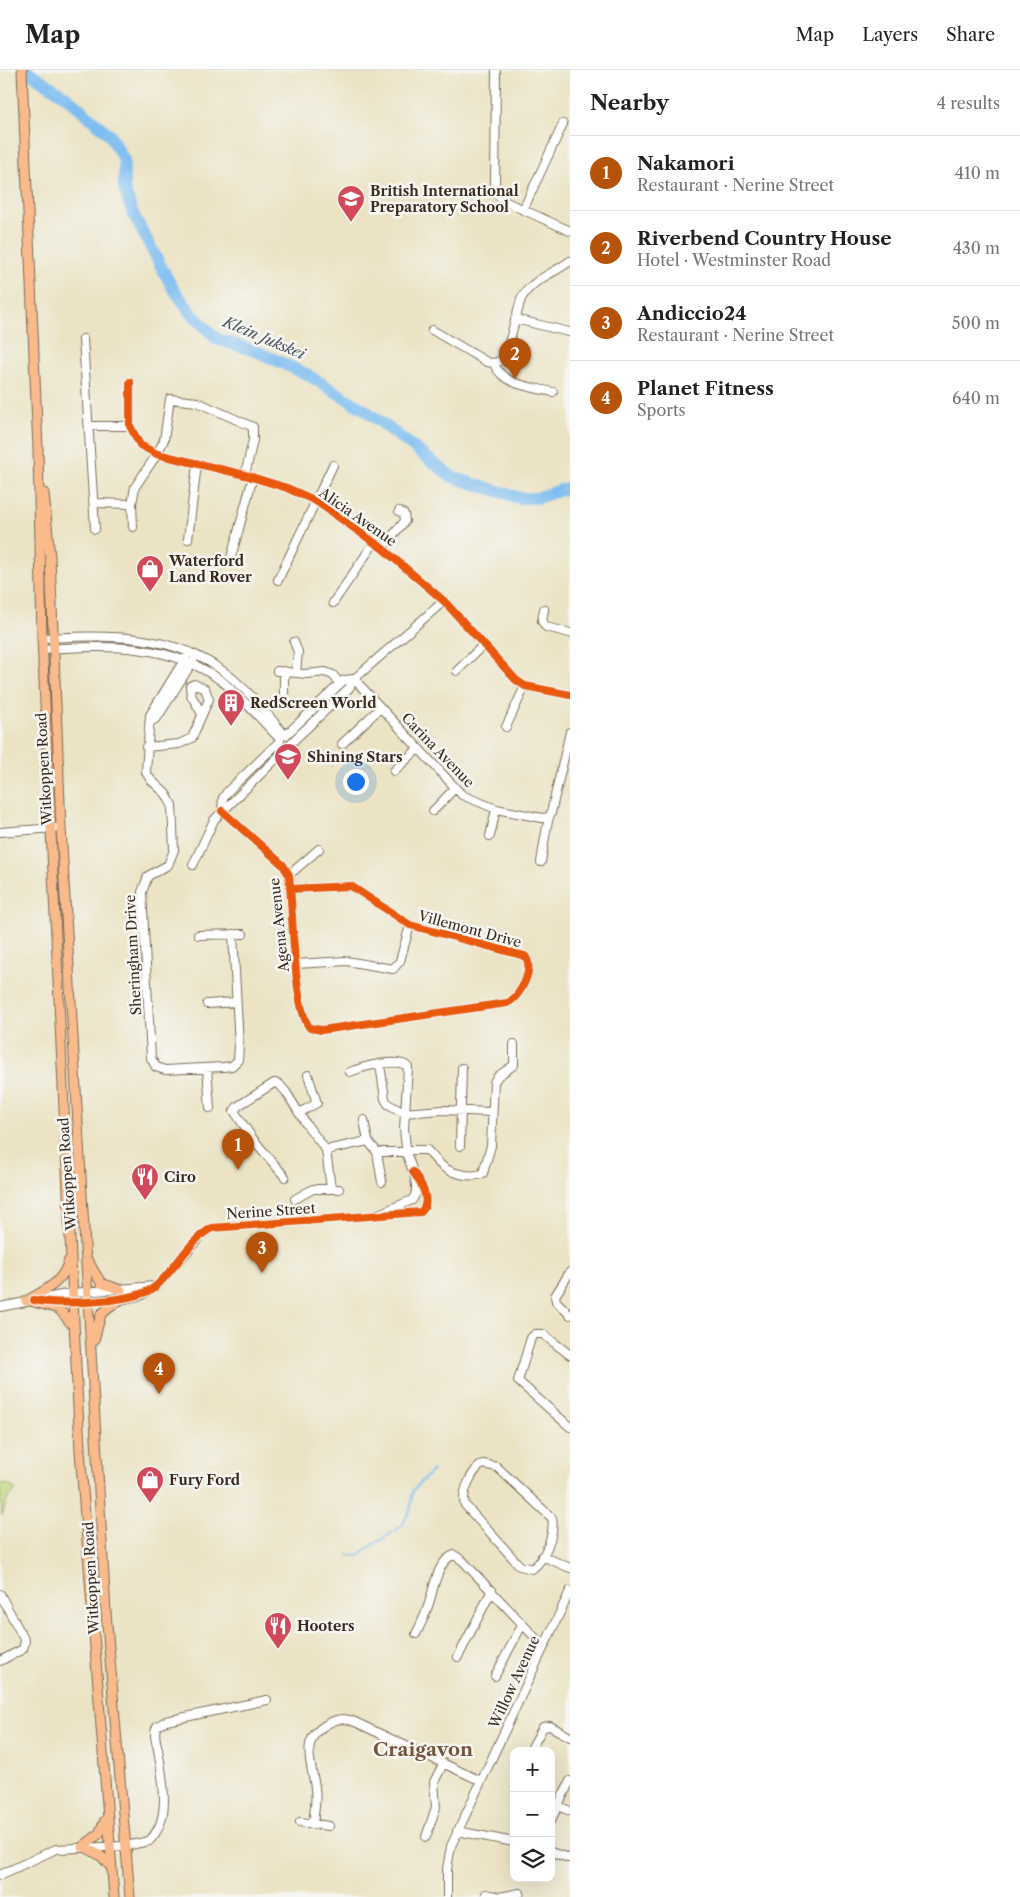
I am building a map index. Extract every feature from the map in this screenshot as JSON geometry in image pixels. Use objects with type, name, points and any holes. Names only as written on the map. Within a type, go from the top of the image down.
[{"type":"main road","name":"Witkoppen Road","points":[[22,70],[38,449],[42,649],[80,1450],[110,1866],[114,1897]]},
{"type":"main road","name":"Witkoppen Road","points":[[38,449],[49,548],[61,828],[106,1612],[130,1897]]},
{"type":"main road","points":[[30,1301],[59,1282],[66,1271],[71,1248]]},
{"type":"main road","points":[[86,1256],[94,1275],[101,1283],[121,1290]]},
{"type":"main road","points":[[92,1366],[98,1319],[104,1310],[120,1300]]},
{"type":"main road","points":[[30,1301],[59,1310],[74,1328]]},
{"type":"main road","points":[[107,1811],[102,1830],[84,1847],[101,1856],[110,1866]]},
{"type":"street","points":[[496,70],[494,188],[500,199],[570,231]]},
{"type":"street","points":[[523,210],[563,124]]},
{"type":"street","points":[[494,364],[505,355],[521,299],[529,286],[537,279],[570,261]]},
{"type":"street","points":[[515,319],[569,332]]},
{"type":"street","points":[[432,330],[482,360],[494,364],[498,373],[507,380],[553,392]]},
{"type":"street","points":[[83,339],[95,529]]},
{"type":"street","points":[[130,382],[130,426],[140,445],[157,454]]},
{"type":"street","points":[[133,527],[132,504],[136,482],[157,454],[164,440],[168,401],[173,398],[189,400],[211,407],[253,427],[249,476],[231,558]]},
{"type":"street","points":[[89,426],[130,426]]},
{"type":"street","name":"Alicia Avenue","points":[[157,454],[249,476],[316,502],[382,548],[444,601],[516,680],[525,686]]},
{"type":"street","points":[[188,539],[197,464]]},
{"type":"street","points":[[278,580],[333,466]]},
{"type":"street","points":[[94,503],[132,504]]},
{"type":"street","points":[[382,548],[405,521],[405,517],[398,511]]},
{"type":"street","points":[[333,603],[374,543]]},
{"type":"street","points":[[193,865],[214,820],[222,811],[349,688],[354,679],[444,601]]},
{"type":"street","points":[[544,609],[542,621],[546,627],[570,633]]},
{"type":"street","points":[[42,638],[137,637],[159,642],[193,654],[227,674],[252,697],[283,737]]},
{"type":"street","points":[[294,642],[298,652],[296,672]]},
{"type":"street","points":[[457,671],[483,645]]},
{"type":"street","points":[[42,649],[133,647],[160,651],[188,662],[223,682],[283,737],[292,739],[290,745]]},
{"type":"street","name":"Sheringham Drive","points":[[193,654],[150,715],[146,747],[146,772],[150,779],[166,794],[172,805],[174,844],[174,854],[170,862],[148,876],[142,892],[151,1058],[154,1065],[160,1069],[229,1066],[238,1060],[233,934]]},
{"type":"street","points":[[284,695],[280,671],[307,674],[328,672],[340,684]]},
{"type":"street","points":[[222,811],[223,798],[227,792],[254,765],[344,680],[354,679]]},
{"type":"street","name":"Carina Avenue","points":[[354,679],[454,789],[472,801],[496,809],[542,818],[548,817]]},
{"type":"street","points":[[506,727],[525,686],[570,695]]},
{"type":"street","points":[[246,703],[252,697]]},
{"type":"street","points":[[316,707],[322,714]]},
{"type":"street","points":[[342,744],[380,708]]},
{"type":"street","points":[[146,747],[188,742],[195,734],[202,714]]},
{"type":"street","points":[[541,862],[548,831],[548,817],[551,812],[570,732]]},
{"type":"street","points":[[394,771],[418,749]]},
{"type":"street","points":[[254,765],[262,772]]},
{"type":"street","points":[[433,811],[454,789]]},
{"type":"street","points":[[490,836],[496,809]]},
{"type":"street","name":"Agena Avenue","points":[[222,811],[283,865],[289,875],[296,964],[304,1018],[307,1025],[314,1030]]},
{"type":"street","points":[[0,832],[61,828]]},
{"type":"street","name":"Agena Avenue","points":[[289,875],[320,849]]},
{"type":"street","name":"Villemont Drive","points":[[291,889],[351,886],[410,925],[525,956],[528,962],[528,968],[518,995],[512,1001],[314,1030]]},
{"type":"street","points":[[296,964],[346,961],[394,968],[400,961],[410,925]]},
{"type":"street","points":[[198,936],[243,934]]},
{"type":"street","points":[[207,1004],[236,1002]]},
{"type":"street","points":[[377,1152],[427,1150],[439,1164],[450,1170],[481,1175],[487,1166],[491,1146],[494,1082],[498,1076],[514,1065],[514,1044]]},
{"type":"street","points":[[350,1072],[364,1066],[380,1064],[398,1063],[408,1067],[404,1113],[407,1151],[417,1191],[416,1196],[426,1199]]},
{"type":"street","points":[[380,1064],[383,1095],[386,1102],[404,1113],[436,1110],[492,1112]]},
{"type":"street","points":[[207,1068],[210,1108]]},
{"type":"street","points":[[460,1146],[462,1068]]},
{"type":"street","points":[[299,1113],[317,1103],[308,1075]]},
{"type":"street","points":[[285,1177],[242,1125],[234,1111],[238,1106],[274,1083],[281,1087],[326,1150],[335,1189],[313,1189],[294,1199]]},
{"type":"street","points":[[364,1120],[368,1141],[377,1152],[382,1182]]},
{"type":"street","points":[[326,1150],[368,1141]]},
{"type":"street","points":[[413,1172],[426,1199]]},
{"type":"street","name":"Nerine Street","points":[[372,1217],[412,1200],[416,1196]]},
{"type":"street","name":"Nerine Street","points":[[87,1296],[120,1300],[142,1295],[157,1286],[201,1236],[212,1228],[421,1212],[426,1205],[426,1199]]},
{"type":"street","points":[[570,1272],[555,1296],[556,1301],[570,1314]]},
{"type":"street","points":[[0,1307],[30,1301],[55,1303],[73,1297],[157,1286]]},
{"type":"street","points":[[570,1356],[543,1334],[535,1334],[531,1338],[518,1381],[570,1427]]},
{"type":"street","points":[[488,1464],[497,1467],[550,1515],[552,1531],[542,1556],[532,1569],[520,1566],[468,1510],[464,1502],[465,1493],[473,1472],[480,1465],[488,1464]]},
{"type":"street","points":[[416,1634],[427,1611],[435,1581],[446,1560],[451,1556],[462,1560],[544,1647]]},
{"type":"street","points":[[542,1556],[570,1568]]},
{"type":"street","points":[[458,1657],[492,1590]]},
{"type":"street","name":"Willow Avenue","points":[[447,1897],[448,1856],[457,1831],[570,1590]]},
{"type":"street","points":[[0,1594],[25,1641],[23,1649],[0,1662]]},
{"type":"street","points":[[495,1676],[522,1625]]},
{"type":"street","points":[[0,1875],[56,1849],[126,1846],[149,1842],[157,1833],[162,1821],[163,1786],[155,1728],[166,1721],[267,1700]]},
{"type":"street","points":[[313,1824],[316,1790],[310,1767],[310,1746],[315,1732],[340,1718],[350,1720],[481,1781]]},
{"type":"street","points":[[532,1747],[543,1727],[550,1726],[570,1737]]},
{"type":"street","points":[[426,1837],[436,1807],[433,1786],[443,1764]]},
{"type":"street","points":[[555,1812],[570,1781]]},
{"type":"street","points":[[558,1806],[570,1811]]},
{"type":"street","points":[[300,1822],[329,1826]]},
{"type":"street","points":[[457,1831],[510,1841]]},
{"type":"street","points":[[555,1853],[568,1858]]},
{"type":"street","points":[[486,1894],[499,1897],[520,1893]]},
{"type":"green space","points":[[0,1484],[9,1485],[16,1490],[8,1498],[2,1516]]},
{"type":"waterway","name":"Klein Jukskei","points":[[26,70],[68,98],[110,135],[124,160],[124,188],[133,214],[172,287],[192,314],[217,339],[258,352],[308,375],[365,410],[452,477],[520,498],[537,498],[570,487]]},
{"type":"waterway","points":[[348,1555],[359,1556],[402,1526],[410,1510],[413,1490],[433,1470]]},
{"type":"cycle path","points":[[130,382],[130,426],[140,445],[157,454],[245,475],[287,488],[316,501],[382,548],[444,601],[516,680],[525,686],[570,695]]},
{"type":"cycle path","points":[[222,811],[283,865],[289,875],[297,980],[304,1018],[310,1028],[322,1030],[507,1003],[517,995],[525,982],[528,968],[528,961],[525,956],[410,925],[351,886],[291,889]]},
{"type":"cycle path","points":[[34,1300],[46,1302],[98,1301],[133,1296],[146,1292],[156,1286],[197,1239],[212,1228],[421,1212],[426,1203],[425,1197],[422,1186],[413,1172]]},
{"type":"place","name":"British International Preparatory School","points":[[351,223]]},
{"type":"place","name":"Riverbend Country House","points":[[515,379]]},
{"type":"place","name":"Waterford Land Rover","points":[[150,593]]},
{"type":"place","name":"RedScreen World","points":[[231,727]]},
{"type":"place","name":"Shining Stars","points":[[288,781]]},
{"type":"place","name":"Nakamori","points":[[238,1170]]},
{"type":"place","name":"Ciro","points":[[145,1201]]},
{"type":"place","name":"Andiccio24","points":[[262,1273]]},
{"type":"place","name":"Planet Fitness","points":[[159,1394]]},
{"type":"place","name":"Fury Ford","points":[[150,1504]]},
{"type":"place","name":"Hooters","points":[[278,1650]]},
{"type":"district","name":"Craigavon","points":[[423,1749]]}]
